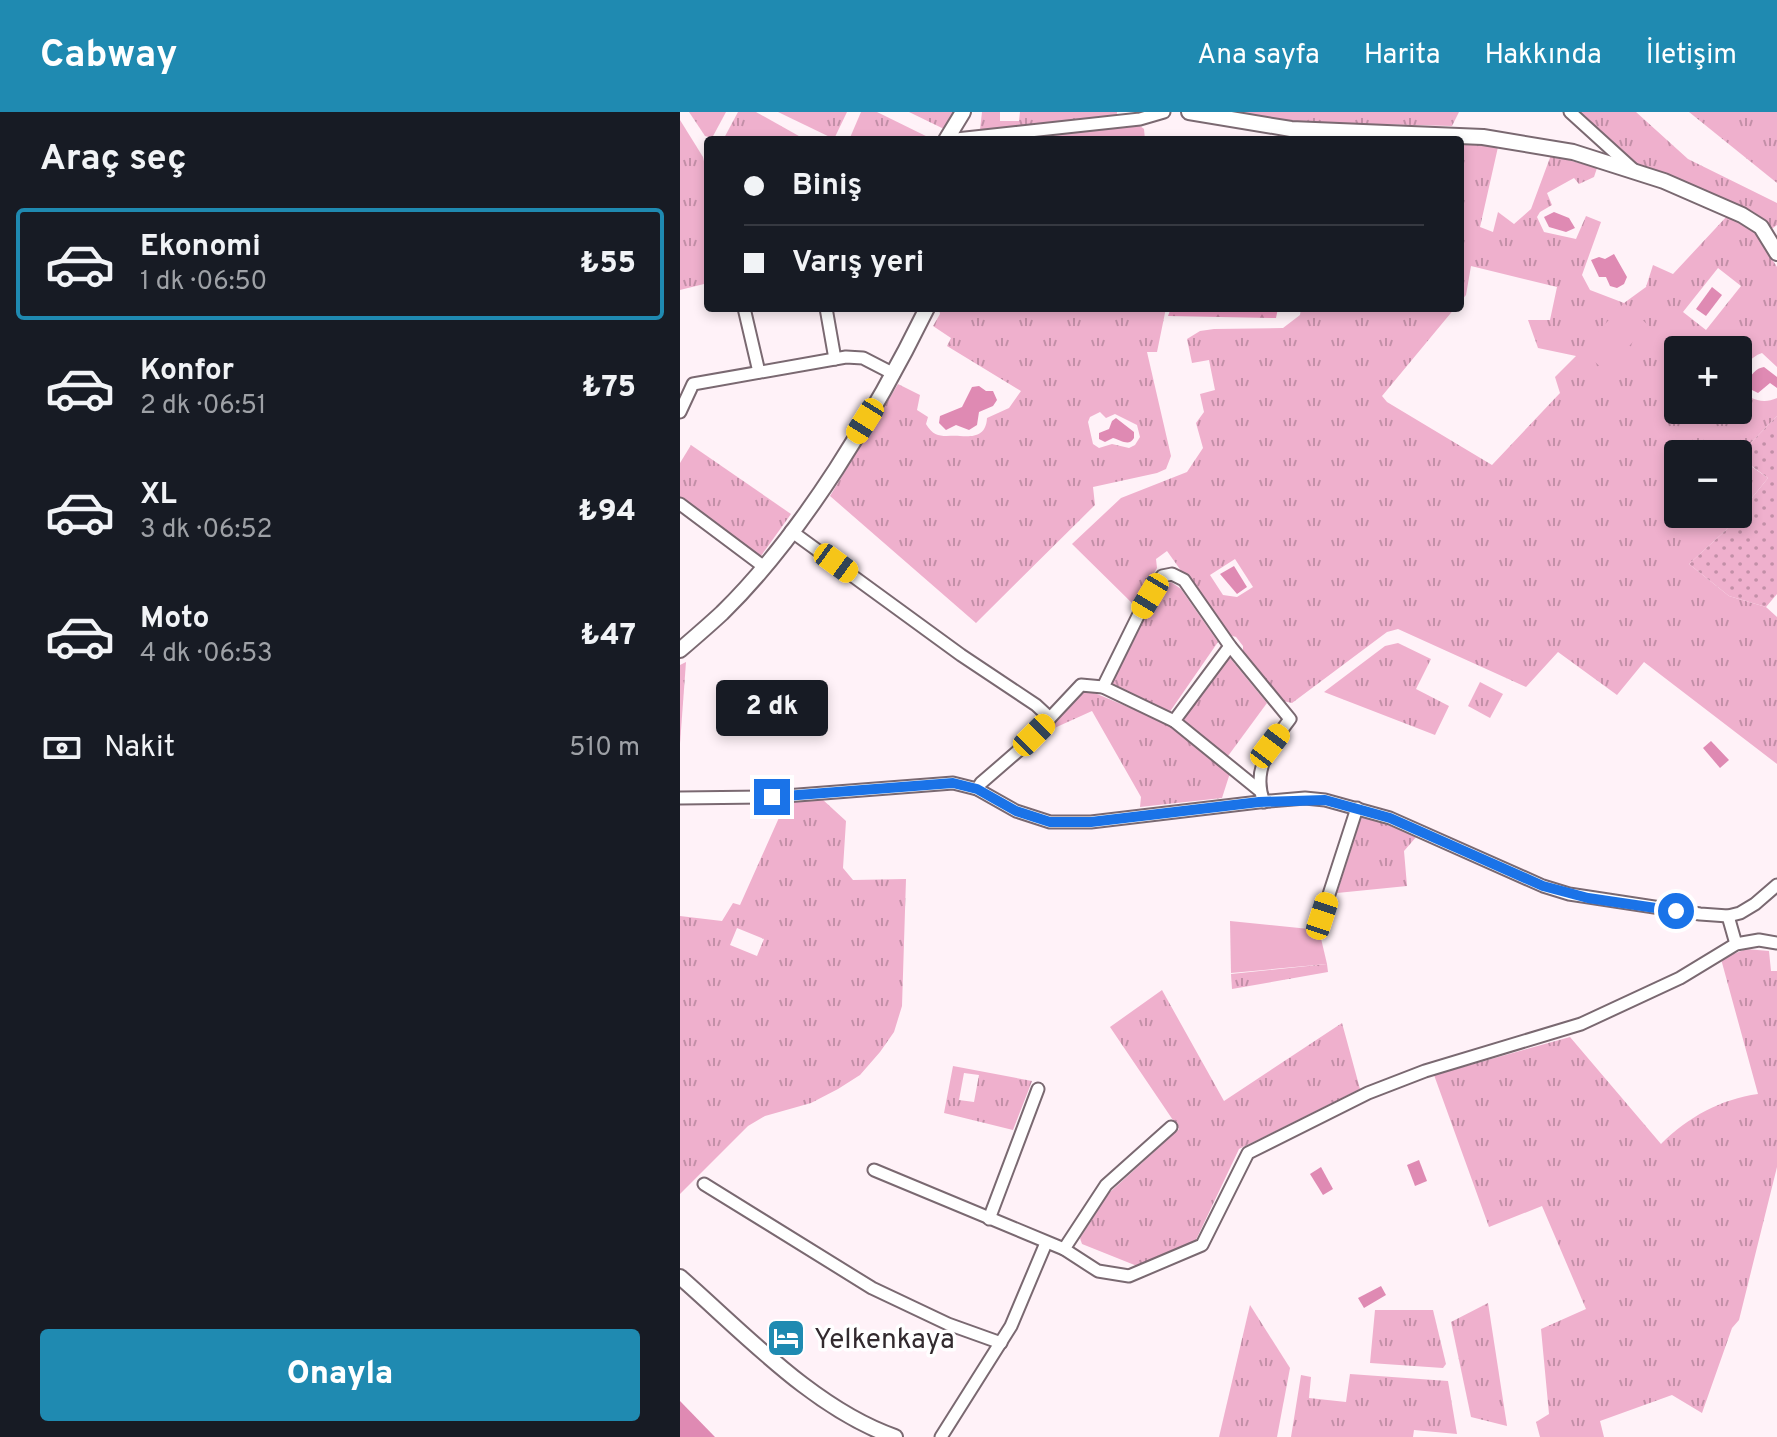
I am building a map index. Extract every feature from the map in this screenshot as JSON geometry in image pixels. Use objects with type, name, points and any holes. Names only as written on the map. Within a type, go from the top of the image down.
[{"type":"street","points":[[948,136],[963,112]]},
{"type":"street","points":[[983,136],[1140,119],[1164,112]]},
{"type":"street","points":[[1189,112],[1291,135],[1387,136]]},
{"type":"street","points":[[1570,112],[1635,172]]},
{"type":"street","points":[[1464,137],[1483,137],[1573,152],[1635,172],[1754,221],[1777,253]]},
{"type":"street","points":[[745,312],[759,372]]},
{"type":"street","points":[[827,312],[835,359]]},
{"type":"street","points":[[680,650],[723,612],[820,493],[894,374],[925,312]]},
{"type":"street","points":[[680,412],[693,384],[759,372],[835,359],[863,358],[894,374]]},
{"type":"street","points":[[680,504],[763,566]]},
{"type":"street","points":[[791,531],[1050,718]]},
{"type":"street","points":[[1103,687],[1138,616],[1162,576],[1172,574],[1184,580],[1230,646],[1290,719],[1270,746],[1257,778],[1261,796]]},
{"type":"street","points":[[1174,721],[1230,646]]},
{"type":"street","points":[[977,789],[1081,685],[1103,687],[1174,721],[1261,796]]},
{"type":"street","points":[[680,798],[772,797],[953,783],[977,789],[1016,811],[1050,822],[1124,819],[1261,796],[1325,800],[1390,818],[1543,886],[1569,894],[1728,916],[1755,904],[1777,885]]},
{"type":"street","points":[[1322,925],[1322,916],[1357,808]]},
{"type":"street","points":[[1728,916],[1736,944]]},
{"type":"street","points":[[874,1170],[1064,1249],[1098,1271],[1129,1276],[1202,1245],[1248,1153],[1368,1093],[1457,1060],[1552,1035],[1581,1024],[1680,978],[1736,944],[1759,940],[1777,943]]},
{"type":"street","points":[[989,1219],[1038,1089]]},
{"type":"street","points":[[1064,1249],[1106,1185],[1171,1127]]},
{"type":"street","points":[[704,1184],[872,1288],[948,1324],[1001,1343]]},
{"type":"street","points":[[941,1437],[1011,1326],[1046,1243]]},
{"type":"street","points":[[680,1277],[825,1403],[871,1429],[895,1437]]},
{"type":"green space","points":[[689,112],[726,112],[713,136],[705,136]]},
{"type":"green space","points":[[738,112],[756,112],[799,136],[725,136]]},
{"type":"green space","points":[[778,112],[847,112],[835,136],[828,136]]},
{"type":"green space","points":[[861,112],[877,112],[926,136],[851,136]]},
{"type":"green space","points":[[909,112],[954,112],[944,129]]},
{"type":"green space","points":[[982,112],[1000,112],[1000,121],[1019,121],[1020,112],[1117,112],[1117,117],[980,130]]},
{"type":"green space","points":[[1229,112],[1459,112],[1452,126],[1295,122]]},
{"type":"green space","points":[[1577,112],[1636,112],[1688,159],[1777,203],[1777,225],[1770,230],[1765,220],[1752,211],[1637,166]]},
{"type":"green space","points":[[1689,112],[1777,112],[1777,183]]},
{"type":"green space","points":[[680,120],[704,161],[704,284],[680,290]]},
{"type":"green space","points":[[1136,123],[1144,129],[1145,136],[1027,136]]},
{"type":"green space","points":[[1464,143],[1498,147],[1480,227],[1493,232],[1498,212],[1514,224],[1531,209],[1551,155],[1597,168],[1594,177],[1579,184],[1574,178],[1547,193],[1552,205],[1537,217],[1544,232],[1576,239],[1586,216],[1601,222],[1582,275],[1590,290],[1624,303],[1646,287],[1653,265],[1673,274],[1728,215],[1752,227],[1777,267],[1777,367],[1762,353],[1752,358],[1752,336],[1664,336],[1664,424],[1752,424],[1752,398],[1766,401],[1777,398],[1777,416],[1752,442],[1664,440],[1664,528],[1728,528],[1689,564],[1729,596],[1766,607],[1777,617],[1777,764],[1644,662],[1617,695],[1558,652],[1526,687],[1398,629],[1387,632],[1292,703],[1283,701],[1243,652],[1243,646],[1236,637],[1226,634],[1167,551],[1156,559],[1157,568],[1135,606],[1072,544],[1121,498],[1187,472],[1203,448],[1196,423],[1204,412],[1200,394],[1215,390],[1209,360],[1192,363],[1187,339],[1200,331],[1214,329],[1283,328],[1300,312],[1452,312],[1382,396],[1387,402],[1492,465],[1560,393],[1555,377],[1576,356],[1538,348],[1528,320],[1550,320],[1557,287],[1471,266],[1464,297]],"holes":[[[1718,268],[1741,286],[1706,330],[1683,312]],[[1235,559],[1253,587],[1237,597],[1223,595],[1210,575]]]},
{"type":"green space","points":[[1624,303],[1648,325],[1606,372],[1582,350]]},
{"type":"green space","points":[[940,312],[1165,312],[1157,352],[1147,352],[1171,456],[1166,469],[1093,487],[1095,505],[976,623],[830,496],[898,384],[920,395],[917,410],[928,417],[926,424],[933,432],[945,436],[970,436],[982,432],[987,418],[1009,408],[1021,391],[947,346],[951,338],[933,326]],"holes":[[[1100,412],[1106,418],[1115,414],[1137,425],[1140,437],[1129,448],[1112,444],[1099,448],[1093,444],[1088,422],[1090,417]]]},
{"type":"green space","points":[[1170,312],[1277,312],[1276,318],[1168,316]]},
{"type":"green space","points":[[1777,416],[1777,594],[1766,607],[1729,596],[1689,564],[1728,528],[1752,528],[1752,498],[1768,478],[1752,466],[1752,442]]},
{"type":"green space","points":[[691,445],[791,514],[761,556],[680,498],[680,463]]},
{"type":"green space","points":[[1752,467],[1768,478],[1752,498]]},
{"type":"green space","points":[[1171,582],[1181,589],[1218,642],[1169,713],[1111,683],[1155,599]]},
{"type":"green space","points":[[1398,643],[1431,659],[1416,689],[1449,706],[1435,735],[1324,692],[1385,646]]},
{"type":"green space","points":[[1230,658],[1267,703],[1228,756],[1180,721],[1210,677]]},
{"type":"green space","points":[[686,662],[680,744],[680,665]]},
{"type":"green space","points":[[1480,682],[1503,694],[1490,718],[1468,706]]},
{"type":"green space","points":[[1085,689],[1169,724],[1230,773],[1222,798],[1140,807],[1141,797],[1092,711],[1039,735]]},
{"type":"green space","points":[[822,799],[846,821],[843,868],[853,880],[906,879],[902,1006],[894,1032],[860,1075],[811,1103],[765,1116],[748,1126],[680,1194],[680,916],[722,921],[733,903],[740,905],[786,802]],"holes":[[[737,928],[764,939],[757,956],[730,945]]]},
{"type":"green space","points":[[1362,815],[1417,836],[1404,851],[1407,886],[1337,893]]},
{"type":"green space","points":[[1230,921],[1319,930],[1327,964],[1231,973]]},
{"type":"green space","points":[[1746,949],[1769,951],[1771,971],[1777,971],[1777,1167],[1739,1320],[1732,1328],[1702,1413],[1672,1395],[1600,1421],[1604,1437],[1540,1437],[1536,1422],[1549,1414],[1541,1329],[1586,1309],[1542,1206],[1489,1227],[1434,1075],[1570,1037],[1661,1144],[1706,1111],[1731,1100],[1758,1094],[1721,959]]},
{"type":"green space","points":[[1327,964],[1328,972],[1232,989],[1231,974]]},
{"type":"green space","points":[[1162,990],[1224,1101],[1342,1023],[1360,1089],[1239,1149],[1195,1242],[1137,1266],[1082,1244],[1080,1238],[1109,1193],[1179,1129],[1110,1027]]},
{"type":"green space","points":[[953,1066],[1032,1081],[1013,1130],[944,1113]],"holes":[[[964,1073],[979,1075],[974,1102],[959,1100]]]},
{"type":"green space","points":[[1488,1303],[1507,1426],[1471,1417],[1451,1322]]},
{"type":"green space","points":[[1250,1305],[1290,1368],[1277,1437],[1219,1437]]},
{"type":"green space","points":[[1375,1310],[1433,1310],[1446,1364],[1443,1368],[1370,1363]]},
{"type":"green space","points":[[1350,1374],[1448,1381],[1457,1434],[1414,1430],[1413,1437],[1291,1437],[1301,1375],[1311,1377],[1309,1398],[1346,1402]]},
{"type":"shaded area","points":[[1554,212],[1569,218],[1575,228],[1566,232],[1549,227],[1544,217]]},
{"type":"shaded area","points":[[1614,254],[1627,277],[1624,284],[1617,288],[1610,286],[1606,277],[1599,277],[1591,260],[1599,257],[1605,259]]},
{"type":"shaded area","points":[[1712,287],[1722,295],[1706,316],[1696,309]]},
{"type":"shaded area","points":[[1764,367],[1777,377],[1777,388],[1770,383],[1758,393],[1752,390],[1752,374]]},
{"type":"shaded area","points":[[972,387],[993,391],[997,400],[993,406],[979,412],[977,425],[969,430],[956,425],[946,430],[939,423],[940,416],[962,407]]},
{"type":"shaded area","points":[[1116,418],[1134,432],[1132,441],[1113,438],[1105,442],[1099,439],[1099,433],[1109,429]]},
{"type":"shaded area","points":[[1234,566],[1247,587],[1237,594],[1220,574]]},
{"type":"shaded area","points":[[1711,741],[1729,760],[1720,768],[1703,748]]},
{"type":"shaded area","points":[[1419,1160],[1427,1181],[1415,1186],[1407,1165]]},
{"type":"shaded area","points":[[1321,1167],[1333,1189],[1323,1195],[1310,1174]]},
{"type":"shaded area","points":[[1381,1286],[1386,1295],[1364,1308],[1358,1298]]},
{"type":"shaded area","points":[[680,1401],[715,1437],[680,1437]]},
{"type":"place","name":"Yelkenkaya","points":[[786,1338]]},
{"type":"route","points":[[772,797],[953,783],[977,789],[1016,811],[1050,822],[1091,822],[1305,798],[1325,800],[1390,818],[1543,886],[1588,898],[1676,911]]}]
